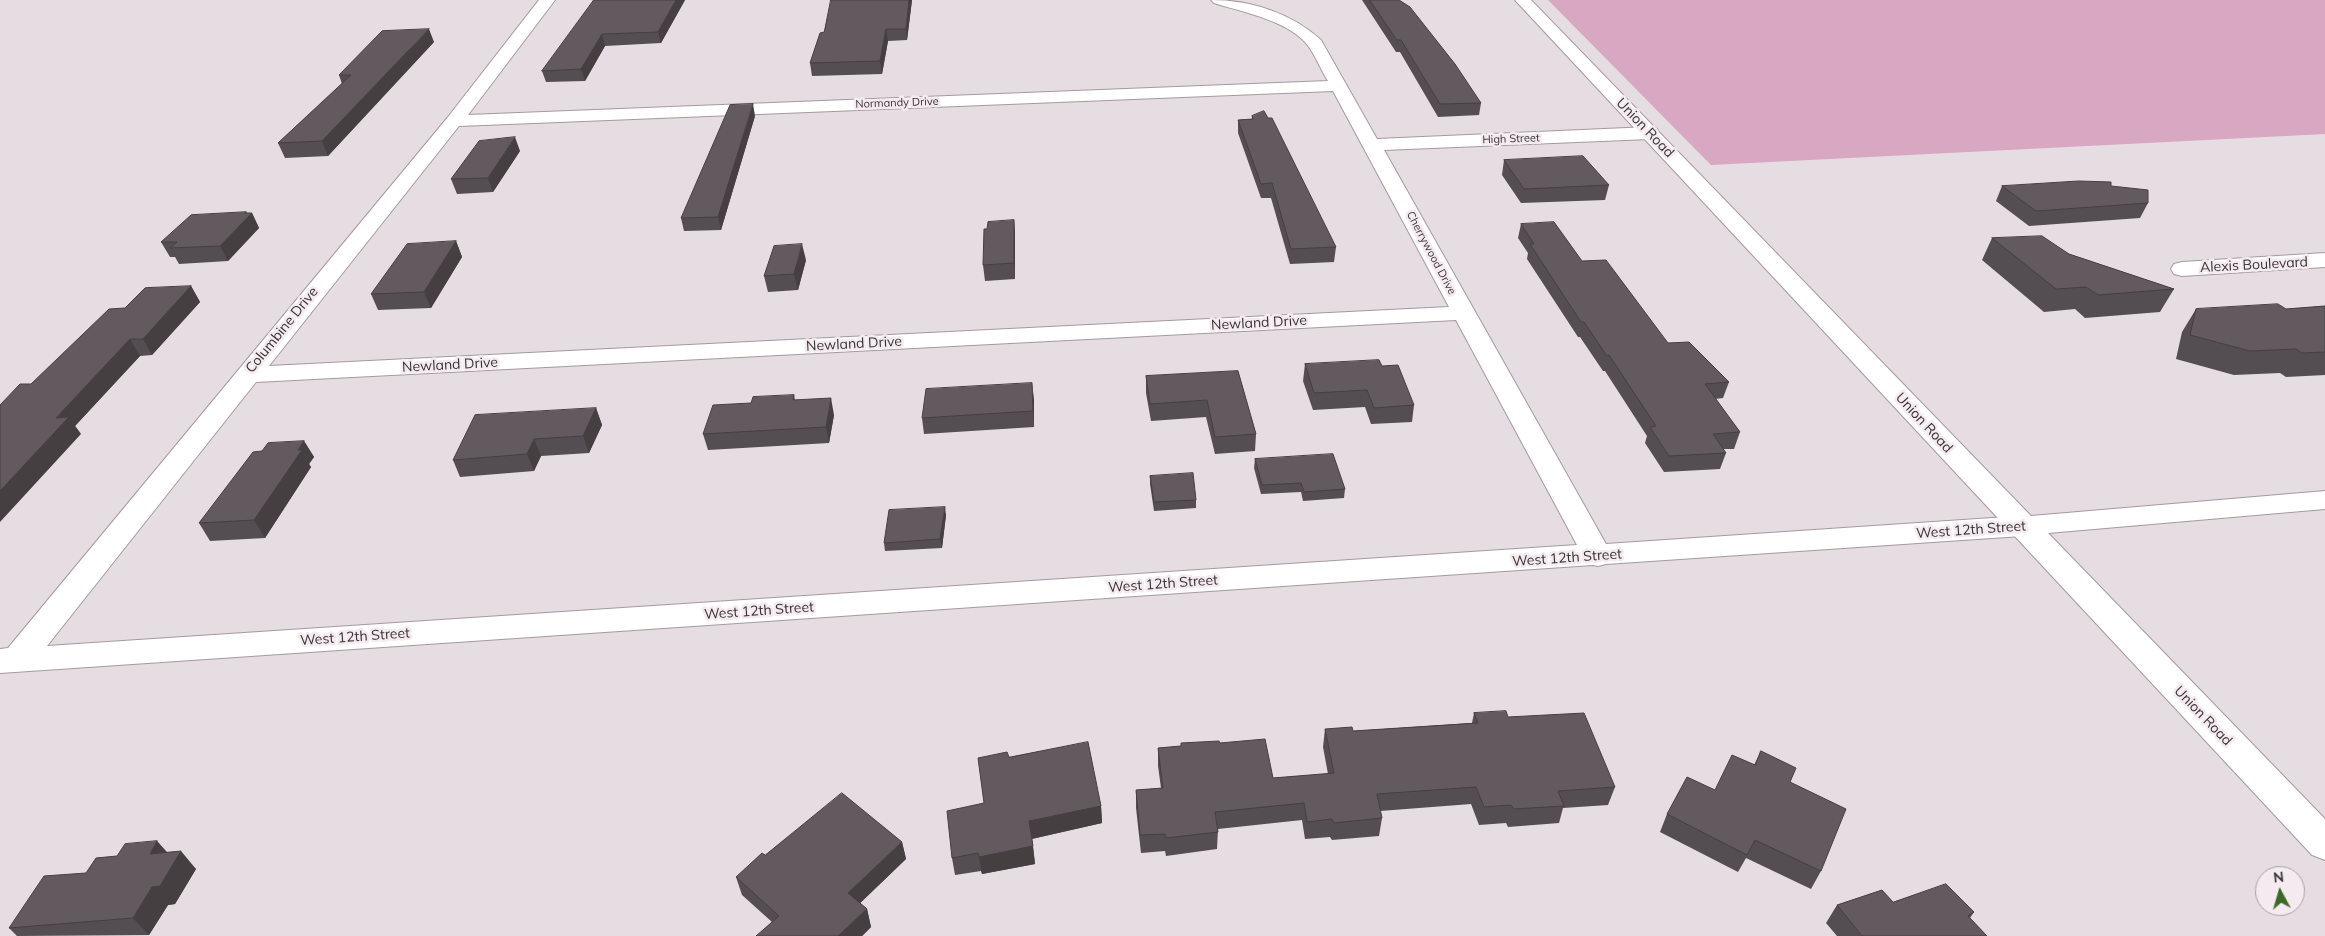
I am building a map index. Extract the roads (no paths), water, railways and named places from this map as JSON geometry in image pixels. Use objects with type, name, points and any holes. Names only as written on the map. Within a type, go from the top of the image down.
[{"type":"street","name":"Columbine Drive","points":[[8,660],[246,375],[454,121],[547,0]]},
{"type":"street","name":"Cherrywood Drive","points":[[1219,0],[1282,21],[1306,34],[1315,43],[1598,556]]},
{"type":"street","name":"Union Road","points":[[1523,0],[2325,844]]},
{"type":"street","name":"Normandy Drive","points":[[454,121],[1340,86]]},
{"type":"street","name":"High Street","points":[[1372,145],[1650,133]]},
{"type":"street","name":"Alexis Boulevard","points":[[2182,269],[2325,260]]},
{"type":"street","name":"Newland Drive","points":[[246,375],[1463,313]]},
{"type":"street","name":"West 12th Street","points":[[8,660],[1598,556],[2022,526],[2325,500]]}]
